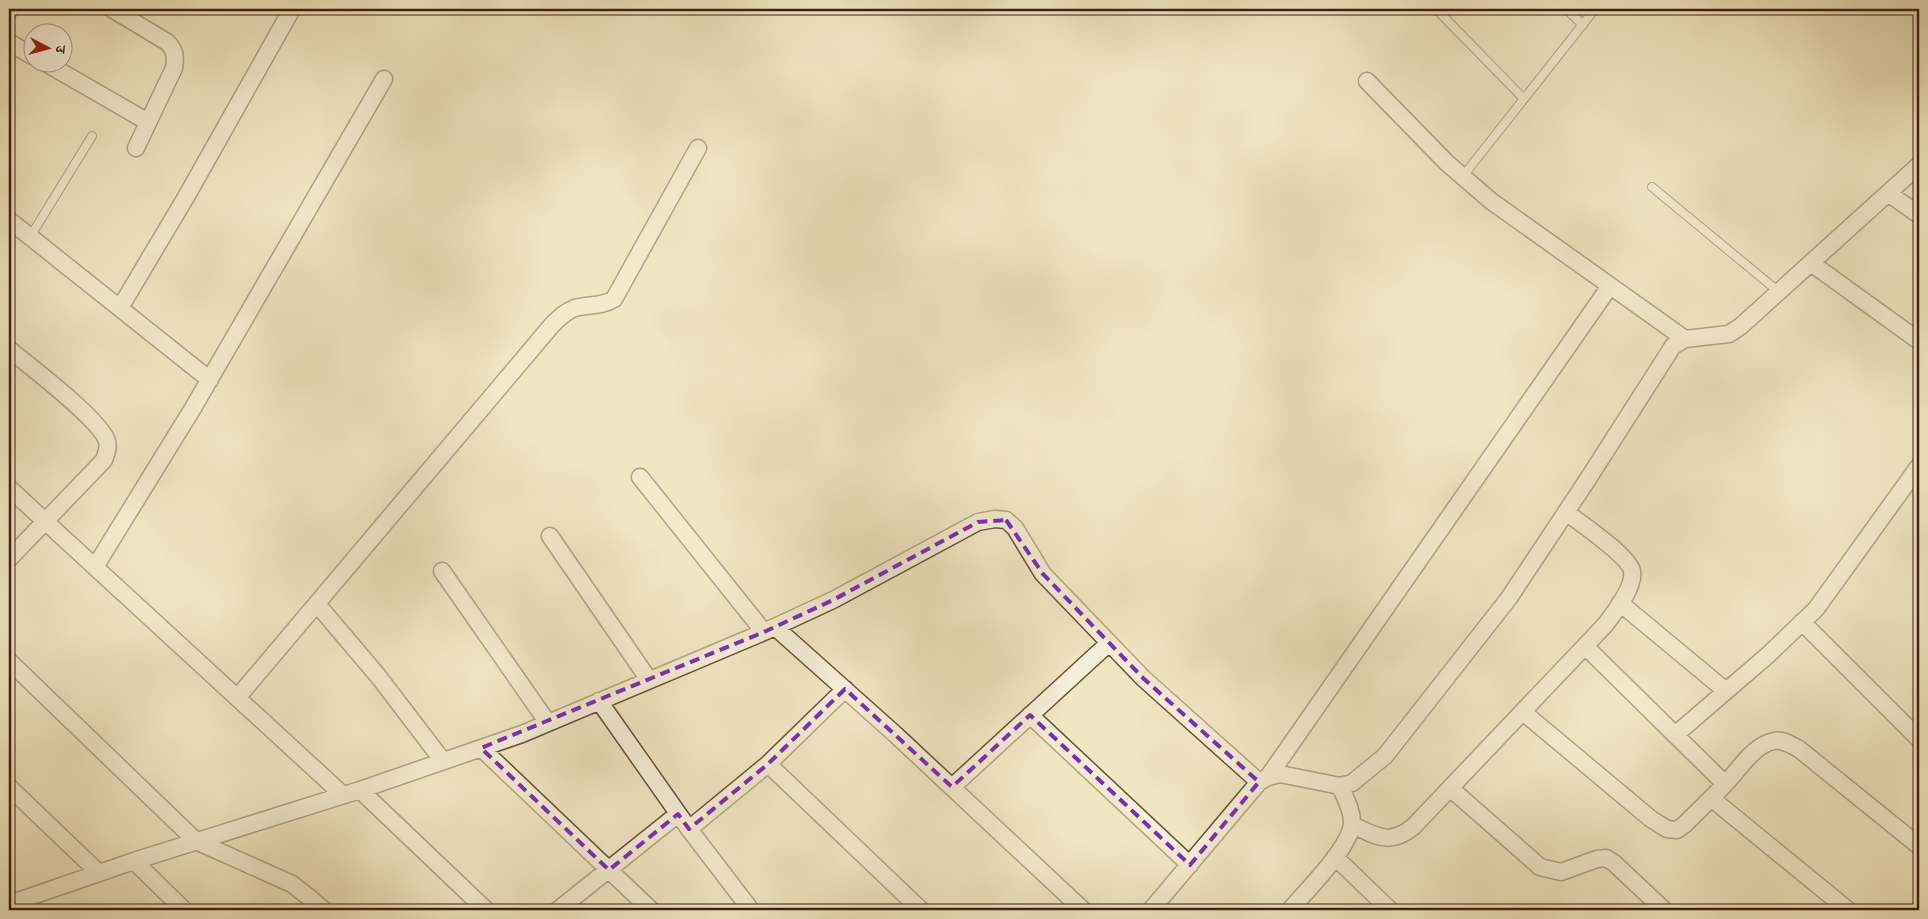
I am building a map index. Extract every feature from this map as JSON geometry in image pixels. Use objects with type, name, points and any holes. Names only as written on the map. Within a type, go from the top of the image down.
[{"type":"street","points":[[112,9],[156,34],[174,49],[176,57],[174,68],[136,148]]},
{"type":"street","points":[[120,308],[186,197],[292,9]]},
{"type":"street","points":[[9,42],[22,50]]},
{"type":"street","points":[[61,72],[148,122]]},
{"type":"street","points":[[95,567],[210,380],[384,80]]},
{"type":"street","points":[[1367,81],[1463,176],[1491,201],[1685,339]]},
{"type":"street","points":[[237,698],[552,325],[565,313],[575,308],[606,304],[614,299],[698,148]]},
{"type":"street","points":[[1264,780],[1280,774],[1340,786],[1352,783],[1385,756],[1510,598],[1673,346],[1685,339],[1729,334],[1740,326],[1919,165]]},
{"type":"street","points":[[1888,193],[1919,215]]},
{"type":"street","points":[[9,220],[210,380]]},
{"type":"street","points":[[1811,262],[1919,341]]},
{"type":"street","points":[[1151,910],[1264,780],[1610,286]]},
{"type":"street","points":[[9,349],[85,414],[107,441],[104,460],[9,559]]},
{"type":"street","points":[[1675,735],[1768,655],[1816,608],[1919,468]]},
{"type":"street","points":[[640,477],[769,630],[845,689],[1083,910]]},
{"type":"street","points":[[9,488],[342,795]]},
{"type":"street","points":[[1352,825],[1379,837],[1390,839],[1402,836],[1413,827],[1604,626],[1620,603],[1632,580],[1632,570],[1619,553],[1566,512]]},
{"type":"street","points":[[9,904],[134,861],[360,790],[548,723],[769,630],[833,600],[978,522],[995,519],[1006,520],[1015,528],[1043,574],[1143,678],[1264,780]]},
{"type":"street","points":[[550,536],[649,680]]},
{"type":"street","points":[[442,571],[548,723]]},
{"type":"street","points":[[1620,603],[1726,691]]},
{"type":"street","points":[[316,604],[378,676],[443,761]]},
{"type":"street","points":[[1802,622],[1919,738]]},
{"type":"street","points":[[952,787],[1109,643]]},
{"type":"street","points":[[1585,646],[1725,784]]},
{"type":"street","points":[[9,661],[196,841],[292,884],[312,898],[324,910]]},
{"type":"street","points":[[689,830],[768,764],[845,689]]},
{"type":"street","points":[[599,701],[689,830],[751,910]]},
{"type":"street","points":[[1523,712],[1660,825],[1677,830],[1725,784],[1755,751],[1765,744],[1776,740],[1798,750],[1919,846]]},
{"type":"street","points":[[1030,716],[1190,865]]},
{"type":"street","points":[[481,748],[651,910]]},
{"type":"street","points":[[768,764],[921,910]]},
{"type":"street","points":[[1298,907],[1346,841],[1352,825],[1351,810],[1340,786]]},
{"type":"street","points":[[9,787],[99,873]]},
{"type":"street","points":[[1450,788],[1540,867],[1561,872],[1597,859],[1606,858],[1614,863],[1664,910]]},
{"type":"street","points":[[360,790],[486,910]]},
{"type":"street","points":[[1711,798],[1848,910]]},
{"type":"street","points":[[558,910],[678,814]]},
{"type":"street","points":[[1335,857],[1390,910]]},
{"type":"street","points":[[134,861],[184,910]]},
{"type":"lane","points":[[1566,9],[1582,25]]},
{"type":"lane","points":[[1463,176],[1595,9]]},
{"type":"lane","points":[[1439,12],[1524,99]]},
{"type":"lane","points":[[30,237],[92,136]]},
{"type":"lane","points":[[1652,187],[1779,292]]},
{"type":"highlighted area","points":[[1006,520],[1043,574],[1143,678],[1259,782],[1190,865],[1030,715],[952,787],[845,689],[768,764],[689,829],[678,814],[609,870],[481,748],[764,632],[833,600],[978,522]]}]
